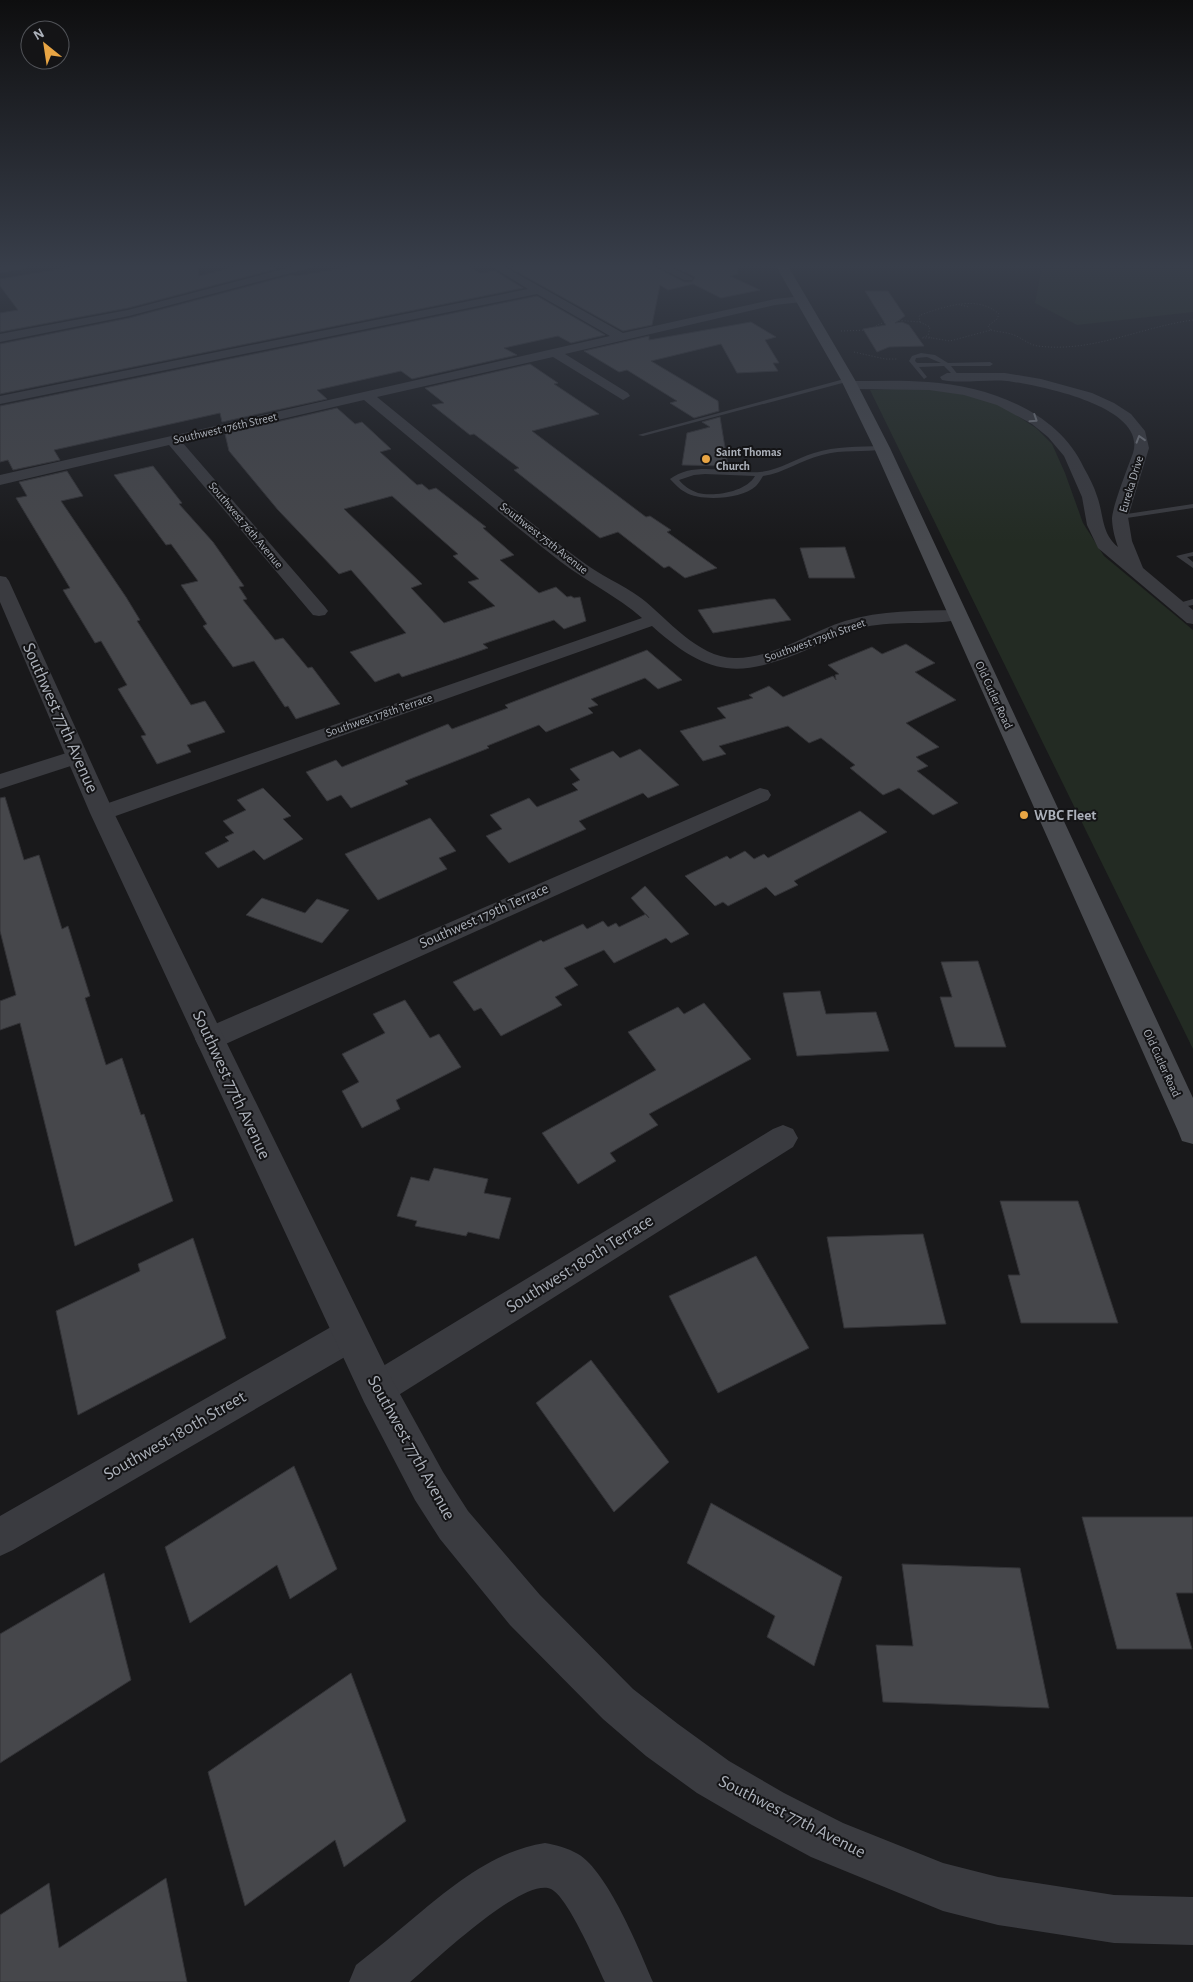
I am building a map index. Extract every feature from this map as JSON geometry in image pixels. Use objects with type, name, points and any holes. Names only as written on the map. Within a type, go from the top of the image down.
[{"type":"main road","name":"Old Cutler Road","points":[[836,358],[882,448],[1193,1131]]},
{"type":"street","points":[[0,400],[203,358]]},
{"type":"street","name":"Southwest 176th Street","points":[[0,480],[526,358]]},
{"type":"street","points":[[564,358],[624,396]]},
{"type":"street","name":"Eureka Drive","points":[[850,383],[923,376],[1004,377],[1050,385],[1098,401],[1126,418],[1137,430],[1142,442],[1142,448],[1120,517],[1124,541],[1135,569]]},
{"type":"street","name":"Eureka Drive","points":[[923,376],[1012,406],[1037,421],[1053,434],[1070,455],[1090,498],[1098,534],[1104,544],[1111,552],[1185,604],[1193,619]]},
{"type":"street","points":[[956,376],[965,391]]},
{"type":"street","name":"Southwest 75th Avenue","points":[[366,395],[570,561],[617,590],[697,652],[719,662],[732,664]]},
{"type":"street","name":"Southwest 76th Avenue","points":[[172,440],[319,611]]},
{"type":"street","points":[[1093,516],[1120,517]]},
{"type":"street","name":"Southwest 77th Avenue","points":[[3,596],[102,813],[377,1389],[429,1486],[454,1525],[507,1590],[566,1654],[618,1704],[662,1740],[713,1777],[768,1809],[828,1840],[943,1887],[998,1901],[1104,1917],[1193,1921]]},
{"type":"street","name":"Southwest 179th Street","points":[[732,664],[755,661],[843,628],[872,620],[957,615]]},
{"type":"street","name":"Southwest 178th Terrace","points":[[102,813],[656,620]]},
{"type":"street","points":[[0,782],[76,757]]},
{"type":"street","name":"Southwest 179th Terrace","points":[[209,1039],[760,795]]},
{"type":"street","name":"Southwest 180th Terrace","points":[[377,1389],[783,1138]]},
{"type":"street","name":"Southwest 180th Street","points":[[0,1538],[350,1335]]},
{"type":"street","points":[[373,1982],[478,1896],[503,1880],[526,1870],[545,1865],[563,1870],[578,1886],[591,1906],[629,1982]]},
{"type":"lane","points":[[912,358],[923,376],[947,365],[990,364]]},
{"type":"lane","points":[[940,358],[956,376]]},
{"type":"lane","points":[[641,435],[850,383]]},
{"type":"lane","points":[[760,474],[753,485],[717,498],[702,496],[688,491],[677,484],[674,479],[683,474],[698,473],[760,474],[788,469],[815,455],[826,452],[882,448]]},
{"type":"lane","points":[[1120,517],[1193,506]]},
{"type":"lane","points":[[1193,554],[1180,556],[1193,566]]},
{"type":"shaded area","points":[[920,388],[974,396],[999,404],[1036,428],[1052,444],[1065,473],[1083,523],[1104,556],[1193,630],[1193,1049],[870,390]]},
{"type":"building","points":[[0,358],[175,358],[0,394]]},
{"type":"building","points":[[232,358],[502,358],[412,379],[401,371],[317,390],[327,399],[222,422],[220,413],[54,450],[60,460],[13,470],[8,460],[0,462],[0,406]]},
{"type":"building","points":[[596,358],[661,358],[651,361],[718,401],[719,411],[694,418],[670,403],[677,401],[627,370],[619,372]]},
{"type":"building","points":[[729,358],[776,358],[779,363],[773,363],[778,371],[737,373]]},
{"type":"building","points":[[530,364],[558,383],[554,384],[599,414],[532,431],[646,517],[650,516],[671,530],[667,532],[717,568],[685,578],[669,566],[664,568],[618,532],[600,538],[514,470],[519,468],[474,434],[470,435],[432,405],[444,403],[425,388]]},
{"type":"building","points":[[337,408],[355,424],[362,422],[391,449],[380,452],[417,485],[422,484],[429,490],[436,488],[486,527],[483,528],[514,555],[500,560],[539,593],[556,587],[567,597],[580,597],[586,621],[564,629],[554,620],[483,644],[488,648],[465,656],[402,677],[399,673],[375,682],[350,652],[406,633],[351,570],[339,574],[278,510],[229,451],[225,434]],"holes":[[[392,496],[458,554],[453,556],[479,579],[468,582],[495,606],[444,623],[411,588],[422,584],[344,509]]]},
{"type":"building","points":[[720,417],[728,466],[682,465],[687,433],[710,427],[702,422]]},
{"type":"building","points":[[153,466],[182,503],[179,504],[213,542],[244,586],[239,587],[247,599],[243,600],[275,640],[283,638],[308,668],[312,667],[340,704],[296,719],[288,706],[285,707],[254,661],[233,667],[203,626],[207,624],[181,585],[198,581],[171,544],[166,545],[114,475]]},
{"type":"building","points":[[67,471],[83,496],[61,501],[126,597],[140,620],[137,621],[191,705],[205,701],[225,732],[187,745],[191,752],[157,764],[141,736],[146,735],[118,689],[127,685],[101,641],[95,643],[63,590],[70,588],[16,498],[27,496],[19,482]]},
{"type":"building","points":[[845,547],[855,578],[809,578],[800,548]]},
{"type":"building","points":[[775,599],[791,620],[713,633],[698,610]]},
{"type":"building","points":[[906,644],[935,663],[915,672],[956,700],[906,723],[939,747],[916,757],[928,766],[917,771],[958,803],[933,815],[899,788],[883,795],[850,768],[855,765],[821,738],[809,743],[788,726],[719,746],[726,754],[703,761],[680,731],[726,718],[717,708],[753,698],[749,695],[769,686],[783,697],[833,676],[836,680],[835,675],[839,674],[828,665],[872,647],[882,654]]},
{"type":"building","points":[[647,650],[682,680],[658,689],[645,678],[591,699],[598,705],[588,708],[593,713],[546,732],[539,725],[487,746],[489,748],[405,781],[408,784],[351,808],[341,795],[327,801],[306,772],[336,760],[342,767],[448,724],[452,729],[508,708],[505,705]]},
{"type":"building","points":[[640,749],[679,785],[648,798],[643,793],[579,821],[586,829],[509,863],[486,836],[502,829],[490,815],[529,798],[537,807],[578,790],[572,784],[580,780],[570,769],[613,751],[620,758]]},
{"type":"building","points":[[263,788],[291,816],[283,819],[303,839],[264,860],[254,850],[218,868],[205,853],[229,841],[225,837],[234,833],[223,821],[246,810],[237,800]]},
{"type":"building","points":[[5,797],[24,860],[39,855],[62,929],[68,926],[90,996],[85,998],[106,1065],[122,1058],[141,1115],[144,1114],[173,1201],[75,1246],[20,1023],[0,1030],[0,1001],[16,995],[0,931],[0,798]]},
{"type":"building","points":[[860,811],[887,832],[794,881],[798,885],[775,896],[766,887],[728,906],[723,902],[715,906],[685,876],[727,856],[730,859],[745,851],[754,859],[764,854],[768,858]]},
{"type":"building","points":[[430,818],[456,851],[439,858],[447,869],[378,900],[345,854]]},
{"type":"building","points":[[645,886],[689,934],[671,943],[666,938],[614,963],[604,950],[564,968],[578,985],[555,997],[562,1005],[501,1036],[481,1008],[474,1011],[453,982],[541,940],[543,942],[583,924],[587,929],[603,921],[608,927],[616,923],[619,927],[646,914],[631,898]]},
{"type":"building","points":[[262,898],[305,913],[317,899],[349,910],[322,943],[246,915]]},
{"type":"building","points":[[978,961],[1006,1047],[955,1047],[940,997],[952,997],[941,962]]},
{"type":"building","points":[[820,991],[826,1014],[876,1012],[889,1051],[797,1056],[783,993]]},
{"type":"building","points":[[405,1000],[430,1038],[439,1034],[461,1067],[396,1100],[400,1109],[362,1128],[342,1091],[359,1082],[342,1054],[385,1033],[373,1014]]},
{"type":"building","points":[[704,1003],[751,1059],[649,1114],[658,1125],[610,1153],[616,1161],[578,1184],[542,1133],[656,1070],[628,1032],[678,1007],[684,1014]]},
{"type":"building","points":[[434,1168],[488,1179],[484,1193],[511,1198],[499,1239],[468,1232],[466,1236],[415,1226],[417,1221],[397,1216],[411,1177],[429,1181]]},
{"type":"building","points":[[1000,1201],[1078,1201],[1118,1323],[1021,1323],[1008,1275],[1020,1275]]},
{"type":"building","points":[[923,1234],[946,1324],[844,1328],[827,1237]]},
{"type":"building","points":[[193,1238],[226,1338],[78,1415],[56,1311],[140,1271],[138,1264]]},
{"type":"building","points":[[756,1256],[809,1348],[718,1393],[669,1296]]},
{"type":"building","points":[[591,1360],[669,1462],[614,1512],[536,1403]]},
{"type":"building","points":[[294,1466],[337,1569],[290,1599],[277,1565],[190,1623],[165,1547]]},
{"type":"building","points":[[711,1503],[842,1577],[814,1666],[767,1637],[775,1616],[687,1563]]},
{"type":"building","points":[[1082,1517],[1193,1517],[1193,1593],[1176,1593],[1192,1649],[1117,1649]]},
{"type":"building","points":[[902,1564],[1020,1568],[1049,1708],[883,1702],[876,1645],[913,1646]]},
{"type":"building","points":[[104,1573],[131,1680],[0,1763],[0,1634]]},
{"type":"building","points":[[351,1673],[406,1821],[344,1867],[335,1840],[245,1906],[208,1772]]},
{"type":"building","points":[[166,1878],[187,1982],[0,1982],[0,1915],[49,1883],[59,1948]]},
{"type":"place","name":"Saint Thomas Church","points":[[706,459]]},
{"type":"place","name":"WBC Fleet","points":[[1024,815]]}]
